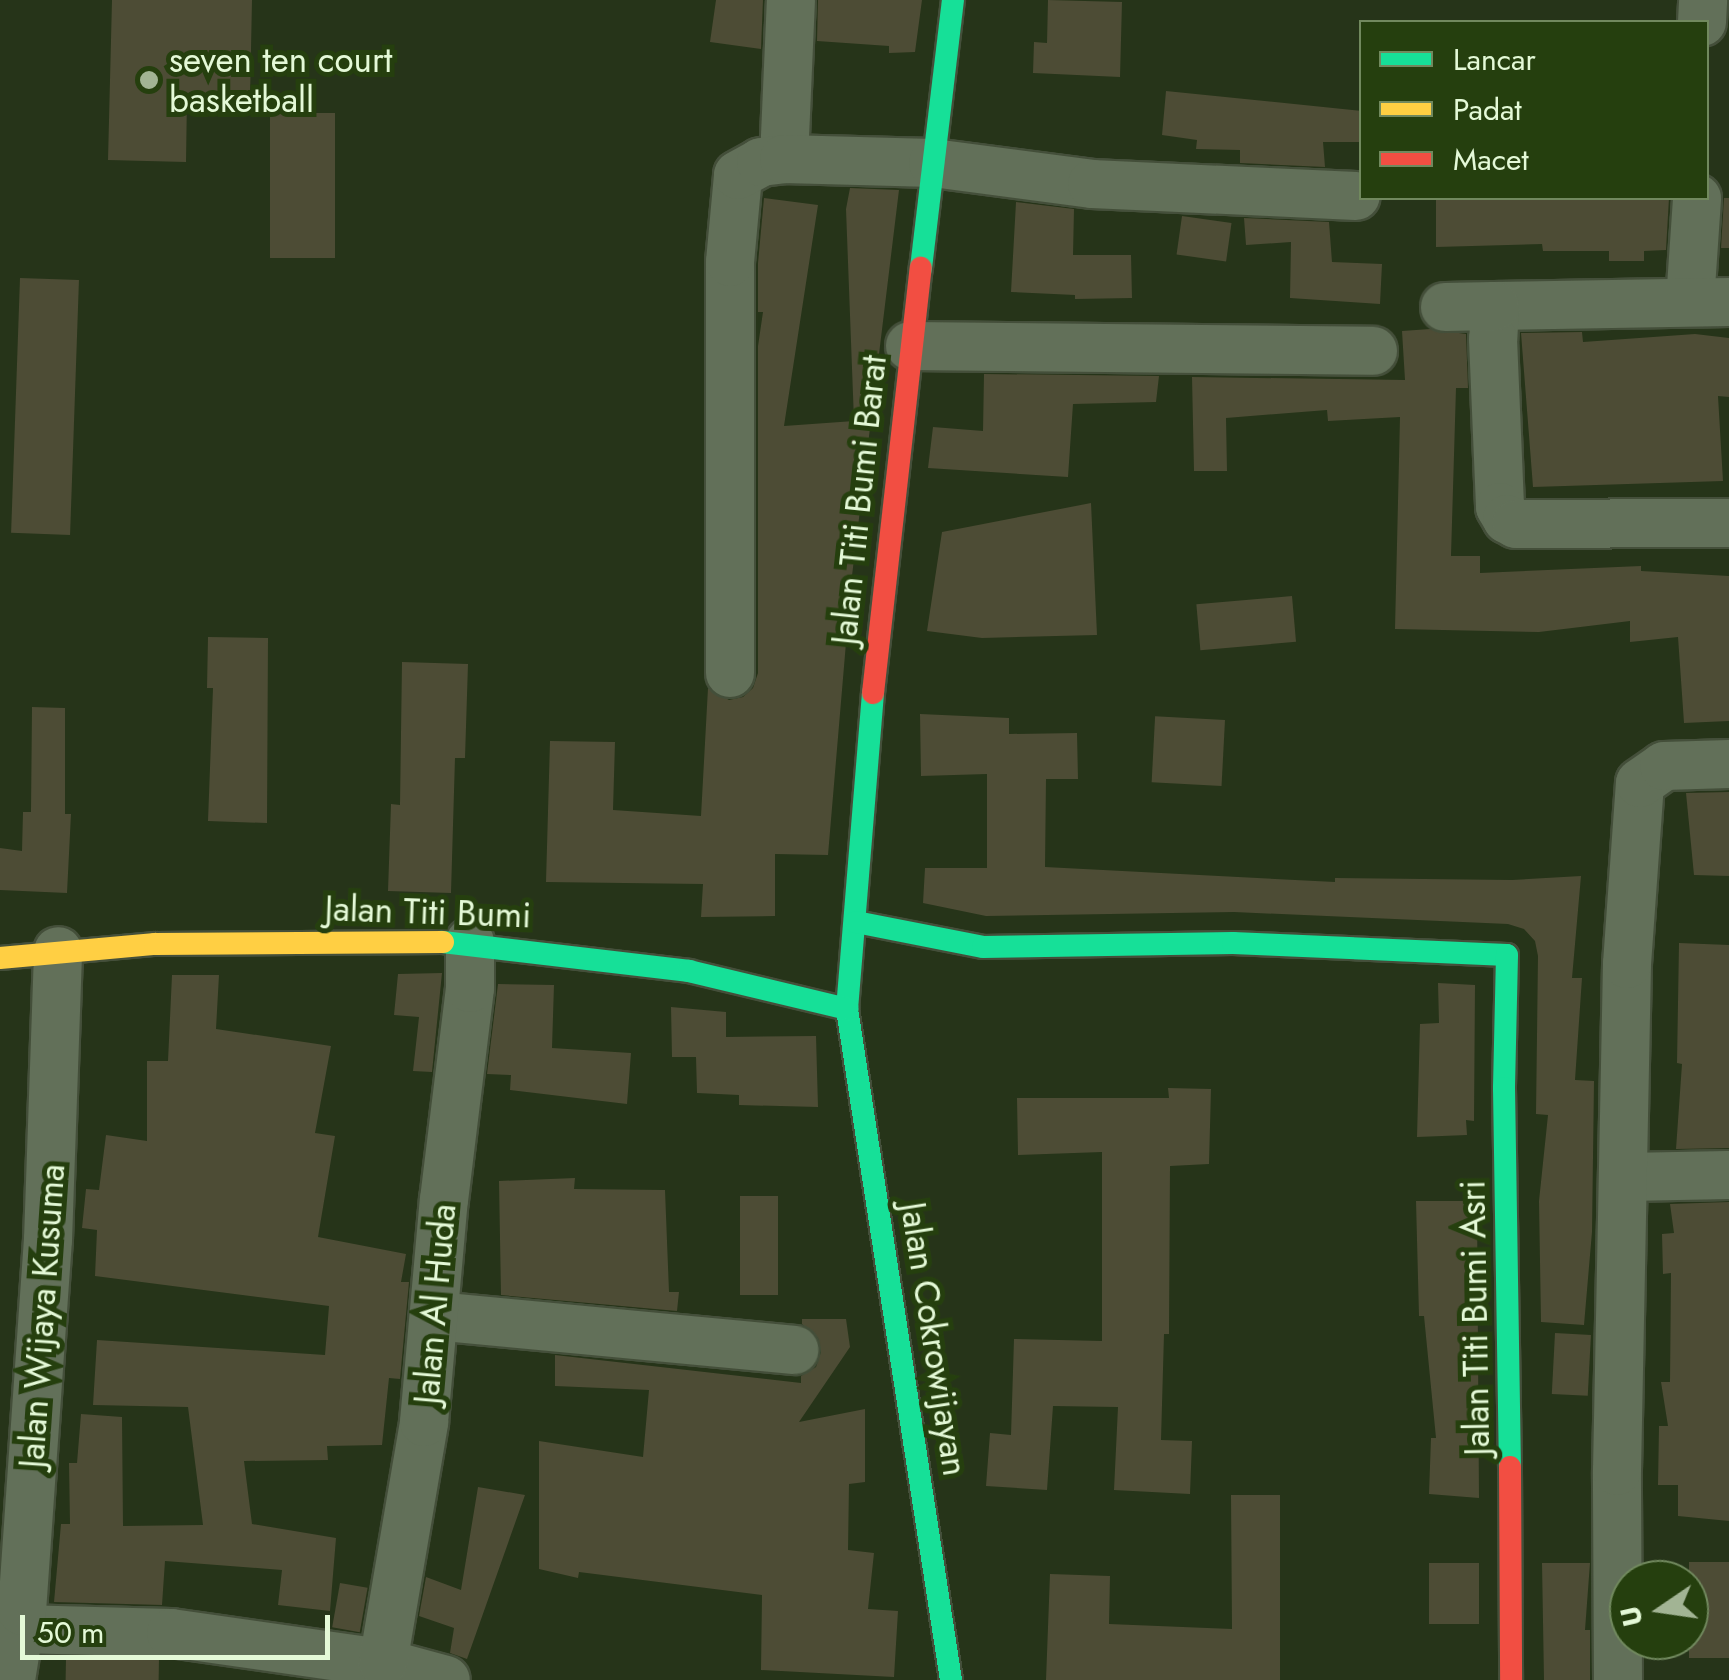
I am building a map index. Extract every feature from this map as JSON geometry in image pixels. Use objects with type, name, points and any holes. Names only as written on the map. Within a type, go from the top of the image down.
[{"type":"street","points":[[784,159],[791,0]]},
{"type":"street","name":"Jalan Titi Bumi Barat","points":[[848,1009],[882,587],[953,0]]},
{"type":"street","points":[[730,672],[732,194],[738,175],[760,162],[784,159],[933,163],[1092,184],[1356,196]]},
{"type":"street","points":[[1445,307],[1710,302],[1697,200]]},
{"type":"street","points":[[1495,306],[1494,411],[1500,508],[1507,518],[1516,524],[1729,522]]},
{"type":"street","points":[[910,346],[1373,351]]},
{"type":"street","points":[[1618,1680],[1617,1471],[1626,1176],[1627,964],[1640,783],[1644,775],[1664,766],[1729,764]]},
{"type":"street","name":"Jalan Titi Bumi Asri","points":[[856,922],[983,947],[1233,943],[1508,955],[1504,1088],[1510,1279],[1512,1680]]},
{"type":"street","name":"Jalan Titi Bumi","points":[[0,958],[155,944],[470,942],[689,971],[848,1009]]},
{"type":"street","name":"Jalan Al Huda","points":[[383,1664],[424,1422],[444,1200],[470,988],[470,942]]},
{"type":"street","name":"Jalan Wijaya Kusuma","points":[[11,1680],[19,1629],[52,1178],[58,951]]},
{"type":"street","name":"Jalan Cokrowijayan","points":[[848,1009],[950,1680]]},
{"type":"street","points":[[1626,1176],[1729,1175]]},
{"type":"street","points":[[436,1316],[794,1350]]},
{"type":"street","points":[[19,1629],[171,1633],[383,1664],[446,1680]]},
{"type":"building","name":"seven ten court basketball","points":[[112,0],[252,0],[250,99],[187,97],[186,162],[108,160]]},
{"type":"building","points":[[716,0],[763,0],[761,49],[710,42]]},
{"type":"building","points":[[818,0],[922,0],[915,52],[889,53],[889,46],[817,41]]},
{"type":"building","points":[[1048,0],[1122,2],[1120,77],[1033,73],[1034,42],[1047,43]]},
{"type":"building","points":[[1166,91],[1359,111],[1359,142],[1323,142],[1325,167],[1240,163],[1240,150],[1196,149],[1197,140],[1162,135]]},
{"type":"building","points":[[270,113],[335,113],[335,258],[270,258]]},
{"type":"building","points":[[850,188],[899,190],[851,584],[828,855],[775,854],[775,916],[701,917],[703,884],[546,882],[550,741],[615,742],[613,810],[701,816],[708,688],[729,700],[743,697],[753,688],[758,673],[758,346],[763,312],[758,312],[758,263],[764,198],[818,205],[784,426],[854,421],[846,209]]},
{"type":"building","points":[[1724,198],[1729,198],[1729,248],[1721,248]]},
{"type":"building","points":[[1436,200],[1669,200],[1666,250],[1644,251],[1644,261],[1609,261],[1609,251],[1543,251],[1542,244],[1436,247]]},
{"type":"building","points":[[1016,202],[1074,209],[1073,255],[1131,255],[1132,298],[1075,299],[1075,295],[1011,292]]},
{"type":"building","points":[[1182,216],[1232,223],[1226,262],[1177,255]]},
{"type":"building","points":[[1244,218],[1329,222],[1332,262],[1382,264],[1380,304],[1290,298],[1291,242],[1246,245]]},
{"type":"building","points":[[20,278],[79,280],[70,535],[11,533]]},
{"type":"building","points":[[1430,329],[1466,334],[1468,388],[1456,388],[1451,556],[1480,556],[1480,573],[1641,566],[1641,571],[1729,576],[1729,721],[1684,723],[1678,637],[1630,642],[1630,621],[1539,632],[1395,629],[1400,417],[1328,421],[1327,410],[1226,418],[1227,471],[1194,471],[1192,377],[1405,380],[1402,331]]},
{"type":"building","points":[[1582,332],[1583,342],[1695,334],[1729,338],[1729,397],[1718,396],[1723,481],[1533,487],[1521,333]]},
{"type":"building","points":[[984,374],[1159,376],[1156,402],[1073,404],[1068,477],[928,468],[933,427],[983,431]]},
{"type":"building","points":[[1091,503],[1097,635],[982,638],[927,631],[942,532]]},
{"type":"building","points":[[1292,596],[1296,642],[1200,650],[1196,604]]},
{"type":"building","points":[[208,637],[268,638],[267,823],[208,821],[213,688],[207,688]]},
{"type":"building","points":[[402,662],[468,664],[465,758],[455,758],[451,893],[388,891],[391,804],[400,805]]},
{"type":"building","points":[[32,707],[65,708],[65,814],[71,814],[67,893],[0,890],[0,848],[22,851],[23,812],[31,812]]},
{"type":"building","points":[[920,714],[1009,718],[1009,734],[1077,733],[1078,779],[1046,779],[1045,867],[1335,882],[1335,878],[1512,880],[1581,876],[1572,978],[1582,978],[1575,1080],[1594,1081],[1592,1232],[1584,1325],[1541,1322],[1539,1201],[1548,1115],[1536,1114],[1538,956],[1535,941],[1524,929],[1508,924],[1234,912],[986,916],[923,903],[925,868],[987,868],[987,774],[921,776]]},
{"type":"building","points":[[1155,716],[1225,720],[1222,786],[1152,782]]},
{"type":"building","points":[[1729,792],[1729,876],[1694,875],[1686,793]]},
{"type":"building","points":[[1679,943],[1729,945],[1729,1148],[1676,1149],[1682,1064],[1677,1063]]},
{"type":"building","points":[[442,973],[432,1072],[413,1071],[419,1017],[394,1015],[398,974]]},
{"type":"building","points":[[172,975],[219,975],[216,1029],[331,1046],[315,1133],[335,1136],[318,1237],[406,1254],[401,1282],[409,1282],[400,1379],[389,1378],[382,1445],[327,1446],[328,1460],[244,1461],[252,1524],[336,1538],[330,1611],[278,1605],[282,1570],[165,1561],[162,1605],[54,1602],[61,1524],[70,1524],[69,1463],[77,1463],[81,1414],[122,1417],[123,1526],[203,1525],[188,1407],[93,1405],[97,1340],[325,1355],[329,1306],[95,1276],[97,1230],[82,1228],[86,1189],[99,1190],[106,1135],[147,1141],[147,1061],[168,1061]]},
{"type":"building","points":[[1438,983],[1475,985],[1474,1121],[1466,1120],[1467,1135],[1417,1137],[1420,1024],[1439,1023]]},
{"type":"building","points":[[498,984],[554,985],[552,1048],[631,1053],[627,1104],[510,1090],[511,1075],[487,1074]]},
{"type":"building","points":[[671,1007],[726,1012],[726,1037],[816,1036],[818,1107],[739,1105],[739,1095],[697,1093],[696,1057],[672,1057]]},
{"type":"building","points":[[1168,1088],[1211,1089],[1209,1164],[1170,1166],[1169,1334],[1164,1334],[1161,1440],[1192,1441],[1190,1494],[1114,1490],[1118,1407],[1053,1406],[1047,1490],[986,1486],[990,1433],[1011,1435],[1014,1339],[1102,1341],[1102,1152],[1018,1155],[1017,1098],[1169,1098]]},
{"type":"building","points":[[575,1178],[574,1189],[665,1190],[669,1292],[679,1292],[677,1311],[501,1295],[499,1181]]},
{"type":"building","points":[[740,1196],[778,1196],[778,1295],[740,1295]]},
{"type":"building","points":[[1416,1201],[1477,1201],[1479,1498],[1429,1494],[1431,1438],[1436,1438],[1424,1316],[1419,1316]]},
{"type":"building","points":[[1729,1202],[1729,1521],[1678,1516],[1678,1485],[1658,1485],[1659,1426],[1668,1426],[1661,1382],[1670,1382],[1671,1273],[1663,1274],[1662,1234],[1674,1233],[1670,1204]]},
{"type":"building","points":[[802,1319],[846,1319],[850,1347],[799,1422],[865,1409],[865,1482],[849,1484],[848,1550],[874,1553],[868,1609],[898,1611],[894,1677],[761,1670],[762,1595],[579,1572],[578,1578],[539,1569],[539,1441],[643,1457],[649,1390],[555,1386],[555,1355],[801,1383],[801,1376],[816,1367],[821,1352],[818,1338],[802,1324]]},
{"type":"building","points":[[1555,1333],[1591,1335],[1588,1396],[1552,1394]]},
{"type":"building","points":[[478,1487],[525,1495],[467,1659],[450,1653],[454,1628],[419,1616],[426,1577],[461,1590]]},
{"type":"building","points":[[1231,1495],[1280,1495],[1280,1680],[1046,1680],[1050,1574],[1110,1576],[1109,1624],[1232,1629]]},
{"type":"building","points":[[1709,1562],[1729,1562],[1729,1658],[1709,1658]]},
{"type":"building","points":[[1429,1563],[1479,1563],[1479,1624],[1429,1624]]},
{"type":"building","points":[[1542,1563],[1590,1563],[1585,1630],[1590,1630],[1590,1680],[1544,1680]]},
{"type":"building","points":[[340,1583],[368,1588],[360,1632],[332,1627]]},
{"type":"building","points":[[66,1658],[159,1660],[159,1680],[66,1680]]},
{"type":"traffic: fast","points":[[921,268],[953,0]]},
{"type":"traffic: fast","points":[[873,693],[847,1009],[951,1680]]},
{"type":"traffic: fast","points":[[856,922],[983,947],[1233,943],[1507,955],[1504,1088],[1510,1467]]},
{"type":"traffic: fast","points":[[443,942],[689,971],[847,1009]]},
{"type":"traffic: slow","points":[[0,958],[155,944],[443,942]]},
{"type":"traffic: jam","points":[[873,693],[921,268]]},
{"type":"traffic: jam","points":[[1510,1467],[1511,1680]]},
{"type":"place","name":"seven ten court basketball","points":[[149,80]]}]
